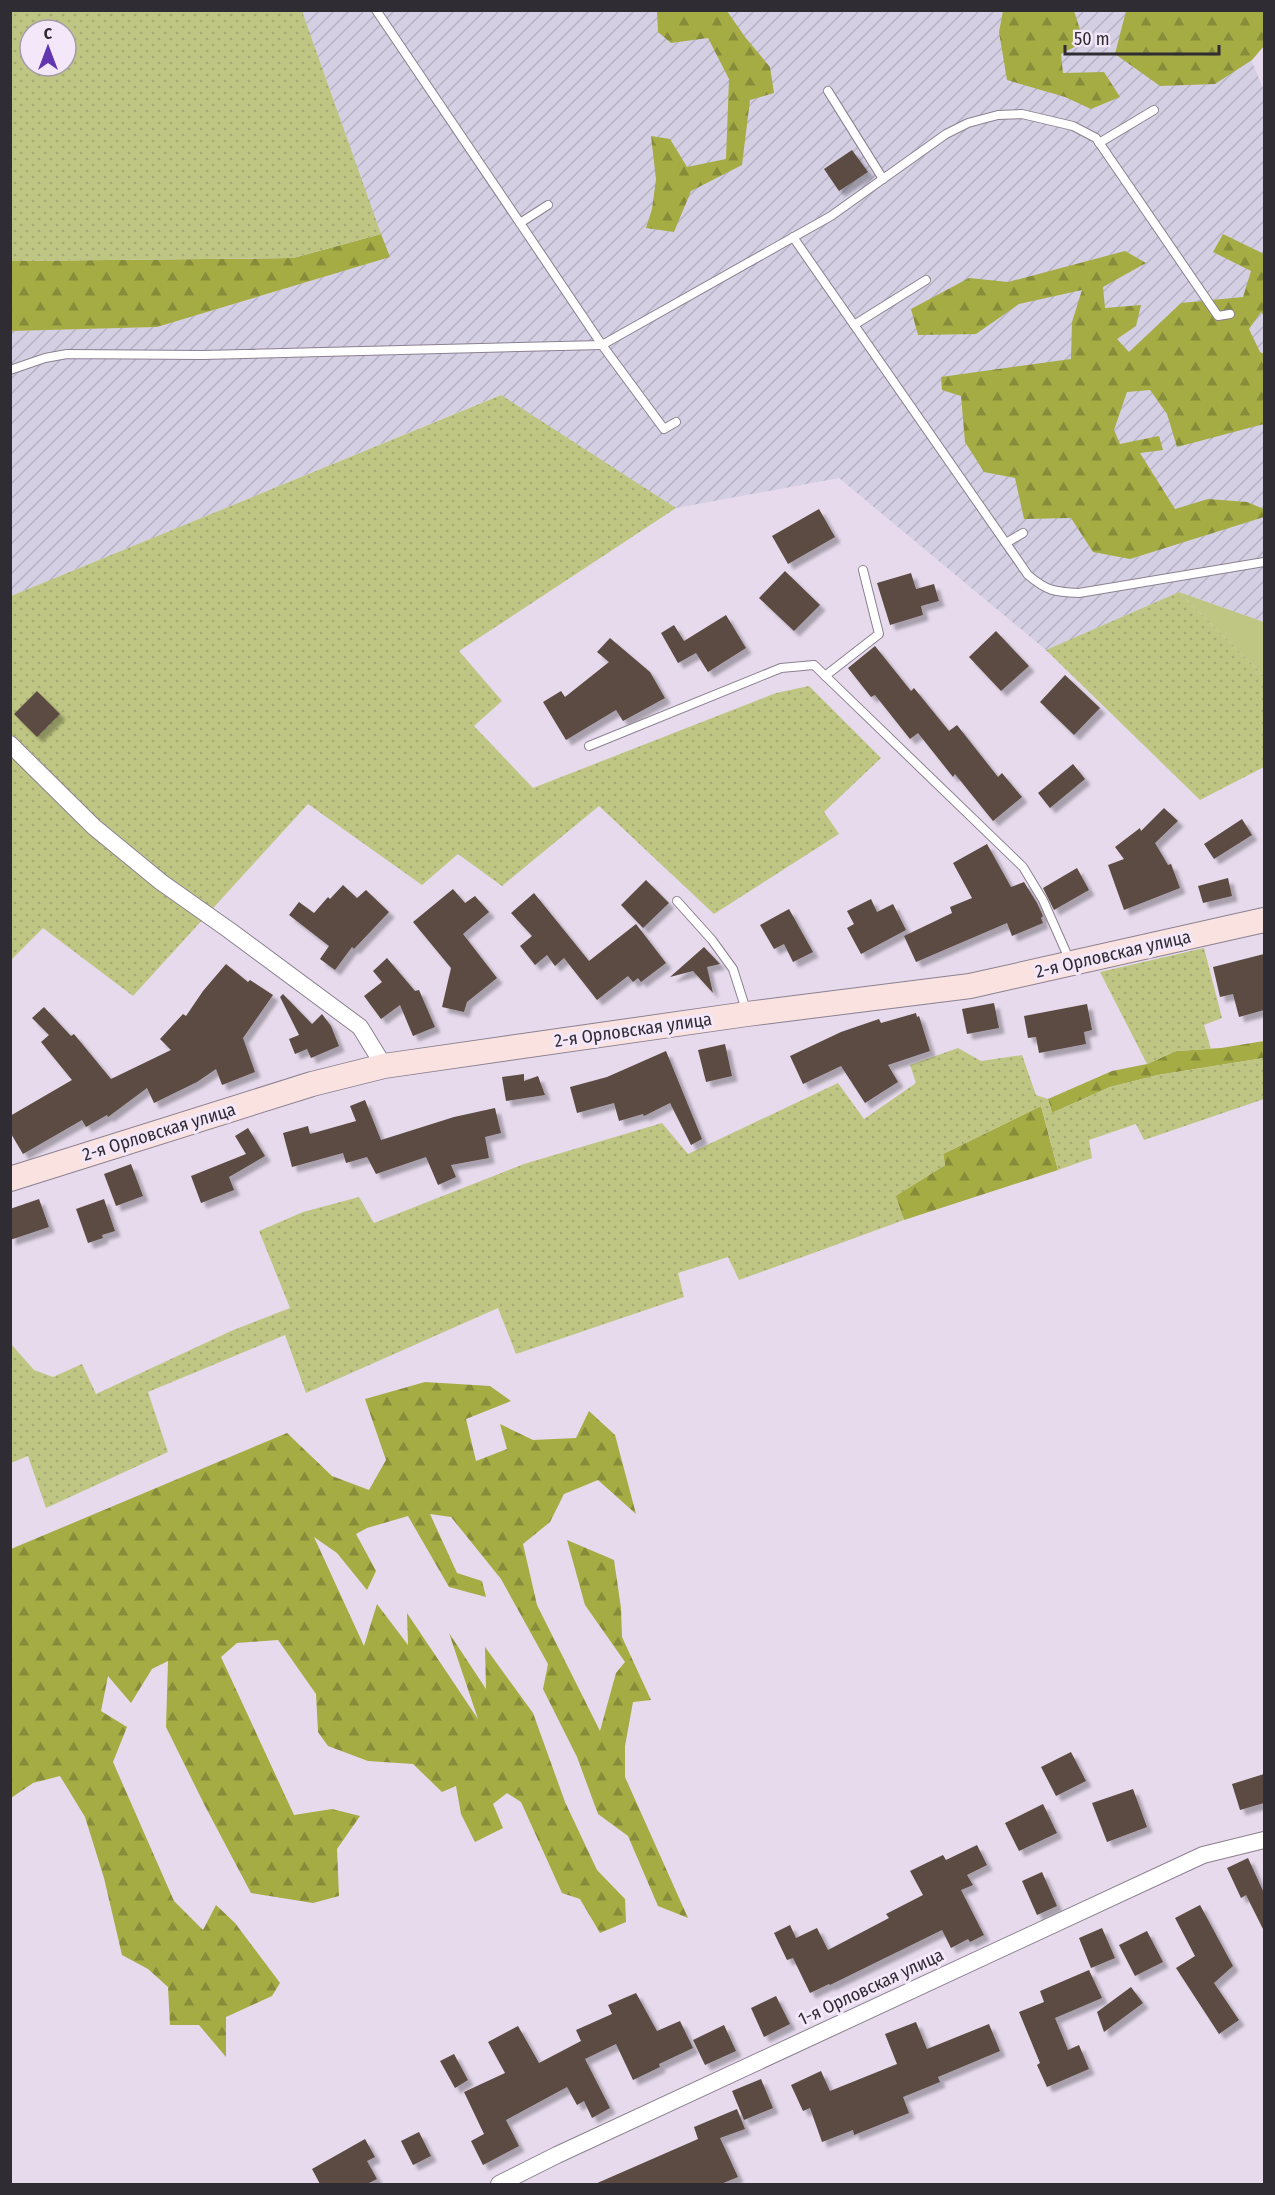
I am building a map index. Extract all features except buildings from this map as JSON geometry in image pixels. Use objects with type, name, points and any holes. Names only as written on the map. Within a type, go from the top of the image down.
[{"type":"street","points":[[10,744],[94,827],[161,882],[360,1027],[384,1066]]},
{"type":"street","name":"2-я Орловская улица","points":[[10,1179],[312,1084],[384,1066],[747,1014],[970,986],[1264,920]]},
{"type":"street","name":"1-я Орловская улица","points":[[500,2184],[568,2150],[1171,1869],[1203,1855],[1264,1840]]},
{"type":"lane","points":[[376,10],[602,345],[664,429],[676,423]]},
{"type":"lane","points":[[828,91],[883,179]]},
{"type":"lane","points":[[1099,143],[1154,110]]},
{"type":"lane","points":[[10,370],[45,358],[67,354],[201,355],[602,345],[831,216],[946,135],[968,123],[998,115],[1022,114],[1074,126],[1096,138],[1218,316],[1230,314]]},
{"type":"lane","points":[[520,223],[548,205]]},
{"type":"lane","points":[[793,237],[1028,575],[1043,588],[1079,593],[1264,562]]},
{"type":"lane","points":[[854,325],[926,280]]},
{"type":"lane","points":[[1006,543],[1023,533]]},
{"type":"lane","points":[[825,676],[879,634],[864,570]]},
{"type":"lane","points":[[589,746],[781,668],[814,665],[1023,867],[1043,900],[1071,964]]},
{"type":"lane","points":[[677,901],[712,940],[733,969],[747,1014]]},
{"type":"shaded area","points":[[302,11],[1230,11],[1264,90],[1264,622],[1179,592],[1046,650],[839,478],[676,508],[500,395],[11,596],[10,331],[157,327],[389,257]]},
{"type":"green space","points":[[10,11],[302,11],[381,234],[293,258],[11,261]]},
{"type":"green space","points":[[657,11],[727,11],[770,67],[774,93],[750,100],[742,165],[691,191],[674,232],[646,228],[652,209],[656,179],[651,136],[670,139],[687,167],[726,159],[729,79],[708,38],[671,43],[658,32]]},
{"type":"green space","points":[[1003,11],[1074,11],[1084,42],[1061,54],[1063,73],[1104,72],[1120,97],[1091,109],[1065,97],[1007,80],[999,32]]},
{"type":"green space","points":[[1126,11],[1264,11],[1264,46],[1252,60],[1215,84],[1160,86],[1115,54]]},
{"type":"green space","points":[[381,234],[390,257],[157,327],[11,331],[10,261],[293,258]]},
{"type":"green space","points":[[1223,234],[1264,254],[1264,315],[1261,312],[1249,329],[1260,352],[1264,354],[1264,424],[1177,447],[1167,414],[1150,390],[1127,392],[1114,430],[1120,444],[1159,436],[1163,450],[1140,453],[1175,509],[1208,499],[1247,502],[1264,509],[1264,517],[1130,559],[1093,552],[1071,518],[1024,519],[1015,478],[984,472],[965,442],[961,396],[942,390],[941,377],[1071,359],[1072,322],[1082,290],[1019,304],[976,334],[918,335],[911,309],[969,278],[1008,282],[1125,251],[1146,263],[1103,287],[1105,308],[1141,305],[1136,326],[1117,339],[1129,352],[1181,303],[1243,297],[1251,271],[1213,252]]},
{"type":"green space","points":[[501,395],[676,508],[459,651],[502,701],[474,726],[533,788],[776,693],[809,686],[881,758],[824,812],[839,834],[714,914],[599,806],[502,886],[458,854],[422,885],[308,804],[133,996],[43,928],[11,960],[11,596]]},
{"type":"green space","points":[[1179,592],[1264,622],[1264,676]]},
{"type":"green space","points":[[1179,592],[1264,676],[1264,767],[1200,800],[1046,650]]},
{"type":"green space","points":[[1204,948],[1222,1018],[1204,1025],[1211,1049],[1176,1051],[1147,1064],[1100,972]]},
{"type":"green space","points":[[1264,1041],[1264,1058],[1158,1075],[1110,1087],[1052,1113],[1048,1099],[1112,1071],[1147,1064],[1176,1051],[1221,1048]]},
{"type":"green space","points":[[958,1048],[981,1061],[1022,1055],[1036,1095],[1048,1099],[1052,1113],[1110,1087],[1158,1075],[1264,1058],[1264,1099],[1144,1140],[1136,1124],[1089,1140],[1092,1158],[1058,1170],[1041,1106],[943,1154],[945,1165],[896,1196],[904,1220],[739,1280],[728,1257],[678,1273],[684,1297],[516,1354],[498,1308],[306,1393],[285,1335],[148,1392],[168,1452],[46,1508],[28,1456],[11,1463],[11,1344],[34,1370],[53,1377],[82,1364],[96,1394],[231,1331],[290,1308],[259,1231],[303,1212],[359,1197],[374,1223],[524,1164],[662,1123],[688,1154],[838,1083],[864,1119],[916,1083],[910,1065]]},
{"type":"green space","points":[[1041,1106],[1058,1170],[904,1220],[895,1196],[945,1165],[943,1154]]},
{"type":"green space","points":[[425,1382],[490,1386],[511,1401],[466,1419],[476,1461],[507,1449],[500,1424],[533,1440],[576,1438],[589,1411],[615,1435],[636,1514],[598,1480],[564,1494],[550,1522],[523,1544],[537,1605],[600,1731],[616,1673],[625,1662],[585,1605],[567,1540],[614,1560],[621,1608],[622,1637],[651,1700],[633,1702],[625,1746],[625,1777],[688,1918],[658,1906],[628,1836],[598,1814],[577,1757],[543,1689],[548,1664],[501,1579],[451,1517],[430,1514],[457,1573],[482,1581],[486,1597],[449,1587],[408,1516],[367,1528],[356,1534],[376,1571],[367,1590],[337,1553],[314,1537],[364,1646],[377,1604],[408,1645],[407,1613],[478,1719],[449,1633],[486,1689],[485,1647],[533,1713],[565,1802],[597,1870],[625,1899],[626,1922],[600,1933],[580,1899],[562,1893],[521,1802],[507,1793],[493,1804],[503,1828],[475,1842],[461,1814],[456,1786],[442,1792],[413,1764],[368,1761],[328,1746],[318,1732],[316,1694],[278,1640],[237,1643],[221,1657],[294,1815],[332,1809],[360,1816],[337,1849],[339,1896],[313,1903],[251,1893],[166,1727],[168,1661],[152,1669],[131,1703],[108,1676],[101,1711],[127,1727],[113,1762],[174,1901],[203,1930],[216,1905],[235,1923],[280,1983],[272,1996],[226,2017],[226,2057],[199,2025],[170,2025],[168,1987],[148,1969],[122,1955],[104,1878],[85,1817],[60,1776],[33,1783],[11,1798],[11,1549],[287,1433],[332,1476],[369,1490],[386,1460],[365,1399]]}]
